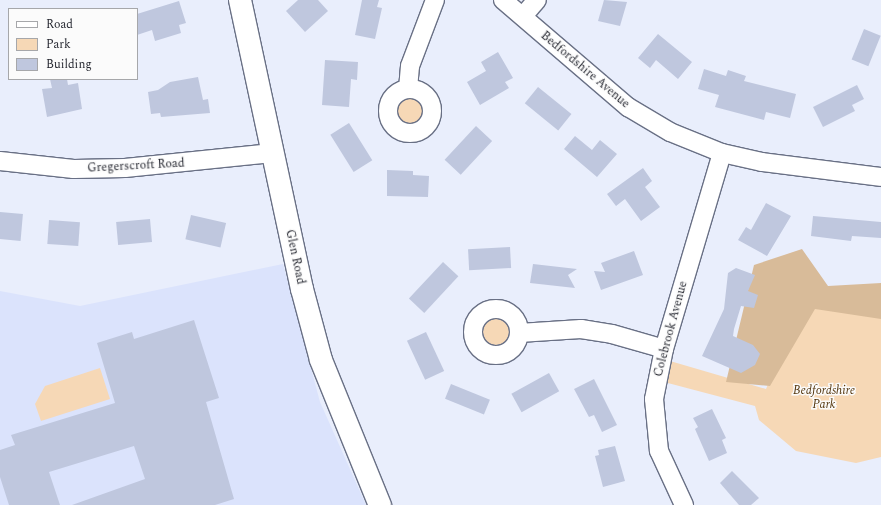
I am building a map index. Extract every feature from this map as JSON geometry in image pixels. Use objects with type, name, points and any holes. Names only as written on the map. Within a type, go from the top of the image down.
[{"type":"main road","name":"Glen Road","points":[[240,0],[272,153],[321,360],[380,505]]},
{"type":"street","points":[[408,89],[410,66],[435,0]]},
{"type":"street","name":"Bedfordshire Avenue","points":[[503,0],[628,108],[670,132],[722,153],[762,162],[881,177]]},
{"type":"street","points":[[523,16],[537,0]]},
{"type":"street","name":"Gregerscroft Road","points":[[0,161],[74,169],[125,168],[272,153]]},
{"type":"street","name":"Colebrook Avenue","points":[[684,505],[666,471],[655,432],[654,399],[664,349],[722,153]]},
{"type":"street","points":[[519,333],[581,329],[612,334],[664,349]]},
{"type":"shaded area","points":[[802,249],[828,286],[881,283],[881,319],[815,309],[770,386],[726,382],[754,265]]},
{"type":"shaded area","points":[[283,264],[320,402],[366,505],[0,505],[0,291],[80,306]]},
{"type":"green space","points":[[410,98],[419,102],[423,111],[419,120],[410,124],[401,120],[397,111],[401,102]]},
{"type":"green space","name":"Bedfordshire Park","points":[[806,295],[881,295],[881,457],[856,463],[796,451],[759,420],[755,406],[664,382],[670,361],[766,389]]},
{"type":"green space","points":[[496,319],[505,323],[509,332],[505,341],[496,345],[487,341],[483,332],[487,323]]},
{"type":"green space","points":[[100,368],[110,399],[41,421],[35,404],[45,386]]},
{"type":"building","points":[[298,0],[318,0],[328,11],[305,32],[286,11]]},
{"type":"building","points":[[362,0],[379,0],[377,7],[382,8],[375,39],[355,35]]},
{"type":"building","points":[[604,0],[627,2],[620,26],[598,21]]},
{"type":"building","points":[[179,1],[186,23],[179,25],[181,33],[155,41],[152,30],[138,35],[138,14]]},
{"type":"building","points":[[864,29],[881,36],[868,66],[852,60]]},
{"type":"building","points":[[658,34],[692,62],[678,79],[656,60],[650,68],[638,58]]},
{"type":"building","points":[[498,52],[513,78],[505,82],[509,88],[480,105],[467,82],[486,71],[481,62]]},
{"type":"building","points":[[325,60],[358,62],[357,80],[351,79],[349,107],[322,105]]},
{"type":"building","points":[[704,69],[726,76],[728,70],[746,76],[744,81],[796,94],[790,118],[766,112],[764,120],[715,107],[719,95],[698,89]]},
{"type":"building","points":[[198,77],[203,100],[208,99],[210,113],[161,117],[160,113],[151,114],[148,92],[158,90],[170,82]]},
{"type":"building","points":[[50,80],[67,80],[68,85],[78,83],[82,109],[47,117],[42,89],[52,88]]},
{"type":"building","points":[[857,85],[864,99],[852,105],[855,111],[823,127],[813,107]]},
{"type":"building","points":[[538,87],[571,114],[558,130],[525,103]]},
{"type":"building","points":[[349,123],[372,160],[354,172],[330,135]]},
{"type":"building","points":[[476,126],[492,141],[461,175],[445,160]]},
{"type":"building","points":[[575,136],[592,150],[600,140],[617,154],[597,177],[564,149]]},
{"type":"building","points":[[643,168],[652,181],[645,187],[660,207],[641,221],[625,199],[616,206],[607,194]]},
{"type":"building","points":[[387,170],[413,171],[413,175],[429,176],[428,197],[387,196]]},
{"type":"building","points":[[766,203],[791,216],[767,256],[738,240],[746,227],[751,230]]},
{"type":"building","points":[[0,212],[23,214],[21,241],[0,239]]},
{"type":"building","points":[[191,215],[226,223],[220,247],[185,239]]},
{"type":"building","points":[[813,216],[881,222],[881,238],[852,236],[851,241],[811,236]]},
{"type":"building","points":[[150,219],[152,242],[118,245],[116,222]]},
{"type":"building","points":[[49,220],[80,222],[78,246],[47,244]]},
{"type":"building","points":[[510,247],[511,268],[469,270],[468,249]]},
{"type":"building","points":[[634,251],[643,275],[601,290],[594,271],[605,272],[601,263]]},
{"type":"building","points":[[443,262],[458,276],[424,313],[409,299]]},
{"type":"building","points":[[533,264],[577,269],[568,275],[575,288],[530,283]]},
{"type":"building","points":[[736,268],[755,275],[748,291],[758,295],[754,308],[741,306],[734,329],[733,336],[753,345],[760,354],[755,365],[741,373],[702,356],[724,309],[728,273]]},
{"type":"building","points":[[194,320],[219,398],[206,402],[234,499],[215,505],[72,505],[145,479],[134,446],[49,472],[60,505],[9,505],[0,477],[0,450],[15,445],[11,435],[115,403],[97,343],[132,332],[134,339]]},
{"type":"building","points":[[426,332],[444,371],[425,380],[407,341]]},
{"type":"building","points":[[549,373],[559,391],[522,412],[511,394]]},
{"type":"building","points":[[594,379],[617,425],[602,432],[594,415],[589,417],[574,389]]},
{"type":"building","points":[[451,384],[490,400],[484,415],[445,399]]},
{"type":"building","points":[[712,409],[726,438],[722,440],[727,453],[709,461],[695,429],[698,427],[693,418]]},
{"type":"building","points":[[615,446],[625,481],[603,487],[595,456],[599,455],[598,450]]},
{"type":"building","points":[[732,471],[759,498],[751,505],[739,505],[720,483]]}]
